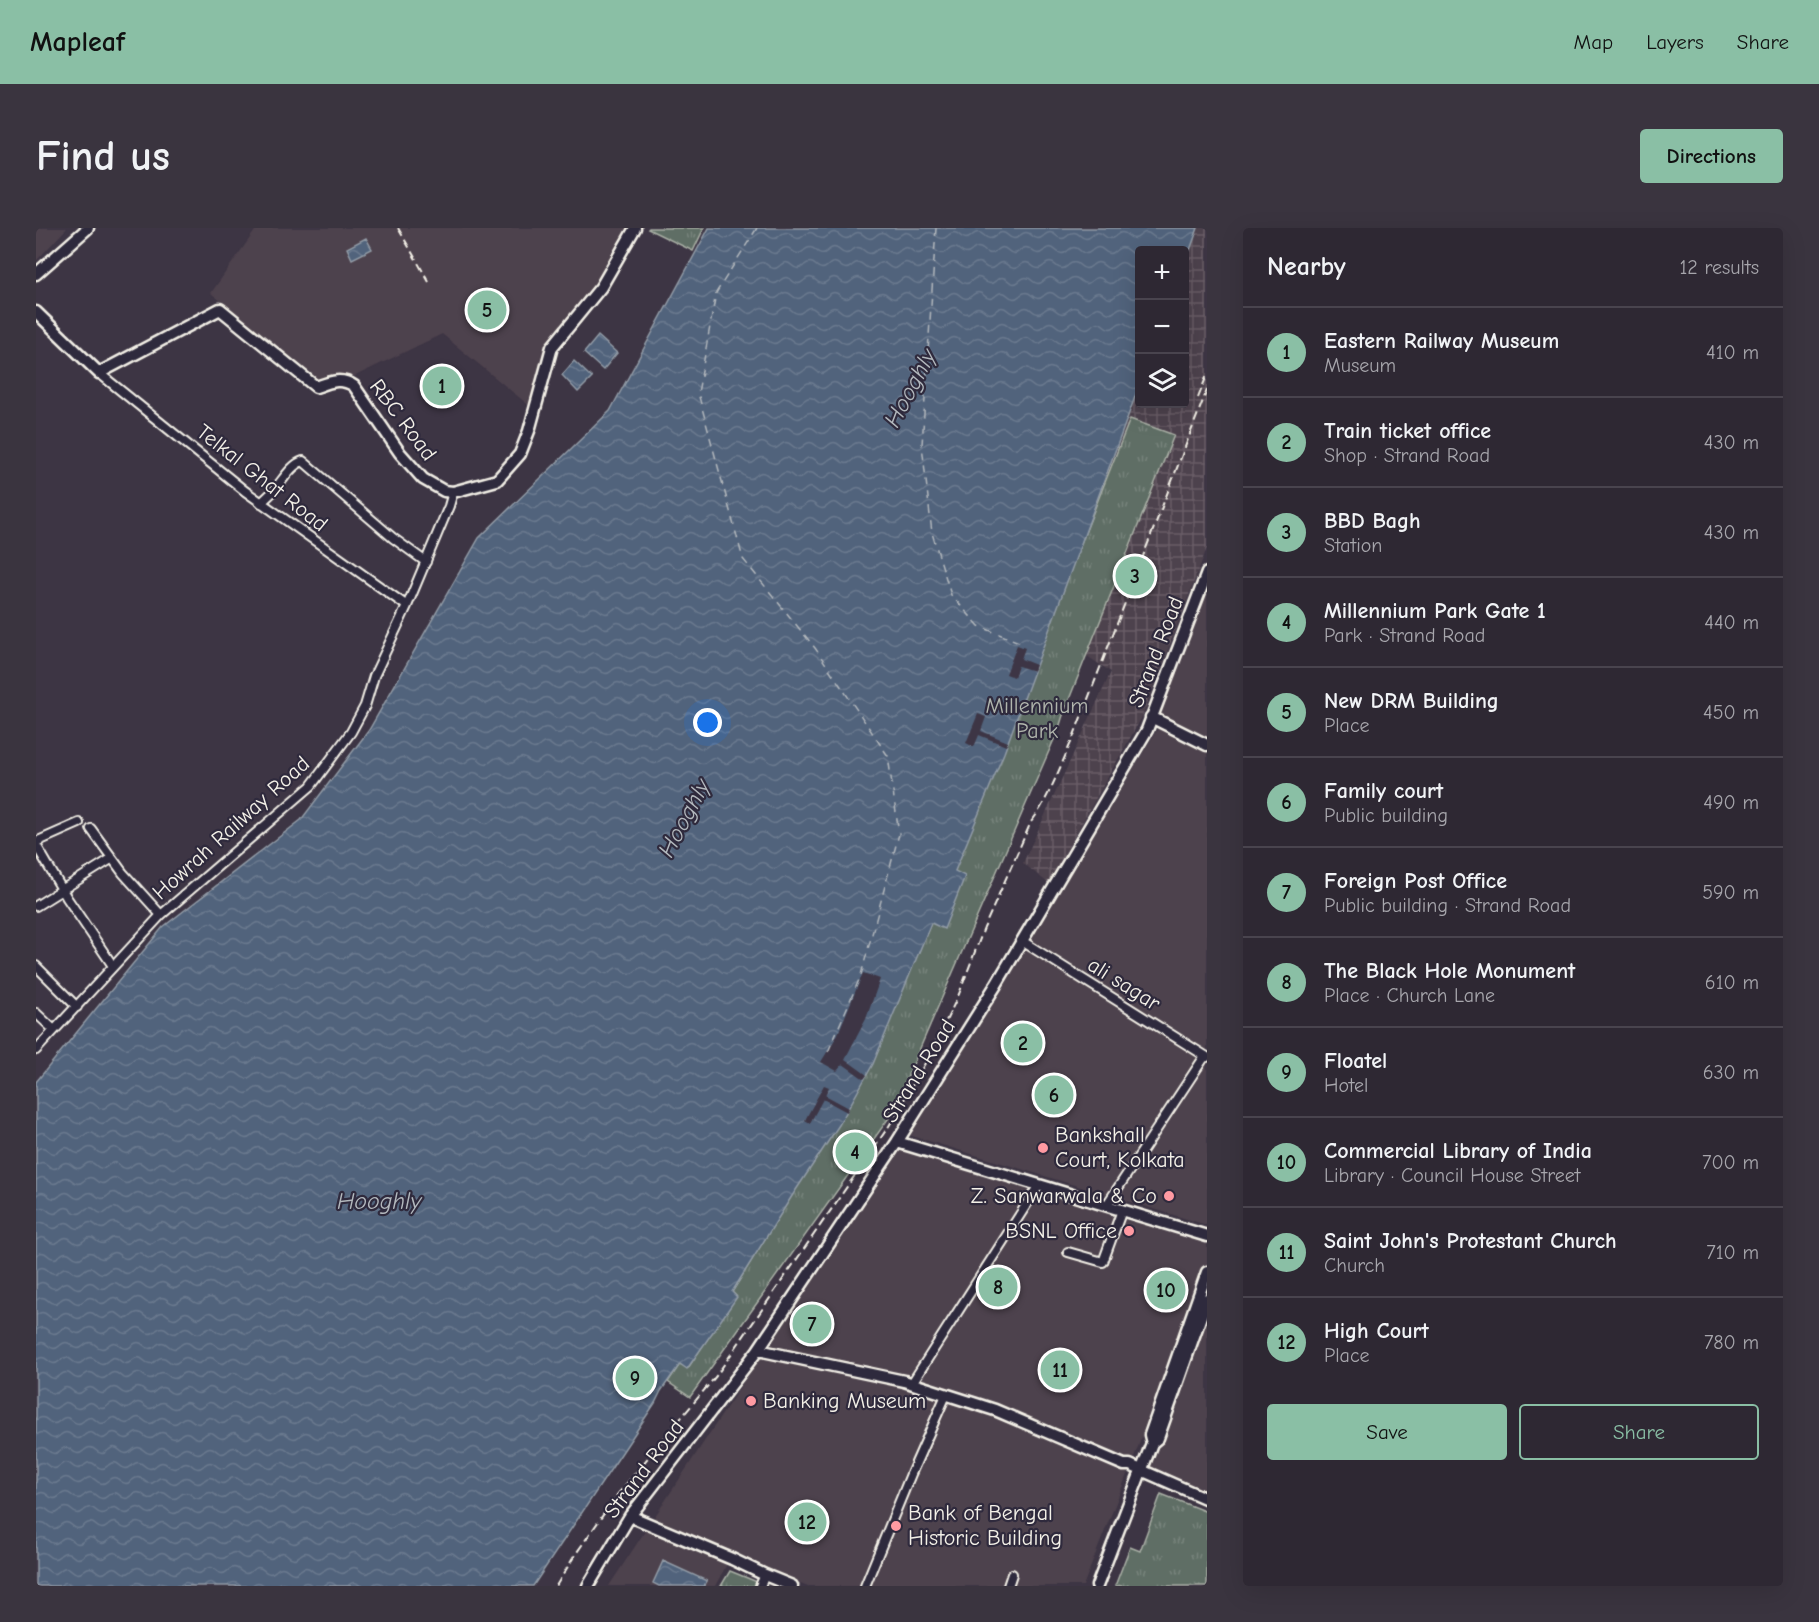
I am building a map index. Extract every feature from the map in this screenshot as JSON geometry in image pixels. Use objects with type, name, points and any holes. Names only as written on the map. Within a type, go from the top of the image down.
[{"type":"main road","points":[[36,274],[88,228]]},
{"type":"main road","points":[[453,492],[497,480],[520,454],[529,431],[552,347],[601,287],[635,228]]},
{"type":"main road","name":"RBC Road","points":[[91,365],[220,309],[316,387],[337,380],[347,381],[354,386],[400,453],[423,479],[444,491],[453,492]]},
{"type":"main road","points":[[36,312],[91,365]]},
{"type":"main road","name":"Strand Road","points":[[588,1586],[630,1516],[758,1350],[897,1142],[996,985],[1147,730],[1207,573]]},
{"type":"main road","points":[[1151,717],[1207,745]]},
{"type":"main road","points":[[897,1142],[1207,1236]]},
{"type":"main road","points":[[1152,1443],[1150,1435],[1207,1272]]},
{"type":"main road","points":[[1097,1586],[1152,1443],[1158,1438],[1207,1299]]},
{"type":"main road","points":[[758,1350],[912,1383],[995,1410],[1131,1466],[1140,1473],[1207,1505]]},
{"type":"main road","points":[[1140,1473],[1207,1499]]},
{"type":"main road","points":[[630,1516],[732,1558],[792,1586]]},
{"type":"street","name":"Telkal Ghat Road","points":[[91,365],[261,502],[407,606]]},
{"type":"street","points":[[261,502],[275,490],[298,463],[303,461],[393,538],[426,562]]},
{"type":"street","name":"Howrah Railway Road","points":[[36,1050],[161,915],[311,786],[351,732],[365,706],[374,676],[426,562],[453,492]]},
{"type":"street","points":[[79,823],[36,843],[90,934],[113,966]]},
{"type":"street","points":[[91,829],[111,859],[161,915]]},
{"type":"street","points":[[36,906],[111,859]]},
{"type":"street","name":"ali sagar","points":[[1022,941],[1206,1057]]},
{"type":"street","points":[[36,966],[77,1007]]},
{"type":"street","points":[[36,1013],[54,1030]]},
{"type":"street","points":[[1106,1206],[1206,1057]]},
{"type":"street","points":[[912,1383],[1039,1185]]},
{"type":"street","points":[[1068,1252],[1103,1262],[1122,1209]]},
{"type":"street","points":[[865,1586],[946,1395]]},
{"type":"street","points":[[1008,1586],[1012,1574]]},
{"type":"street","points":[[760,1586],[765,1575]]},
{"type":"shaded area","points":[[36,228],[67,228],[36,261]]},
{"type":"shaded area","points":[[257,228],[628,228],[594,285],[546,343],[531,407],[442,334],[355,376],[319,380],[211,293]]},
{"type":"shaded area","points":[[1198,228],[1207,228],[1207,548],[1142,717],[1048,883],[1023,863],[1111,672],[1054,634],[1135,398],[1135,408],[1189,408],[1189,253]]},
{"type":"shaded area","points":[[1207,568],[1207,740],[1152,714]]},
{"type":"shaded area","points":[[1160,725],[1207,749],[1207,1225],[909,1135]]},
{"type":"shaded area","points":[[897,1149],[1207,1241],[1207,1272],[1083,1586],[808,1586],[732,1555],[715,1586],[609,1586]]},
{"type":"shaded area","points":[[1207,1285],[1207,1493],[1141,1465]]},
{"type":"green space","points":[[649,228],[704,228],[693,251]]},
{"type":"green space","name":"Millennium Park","points":[[1130,419],[1174,435],[1059,728],[891,1115],[690,1397],[668,1382],[680,1364],[688,1368],[736,1296],[732,1292],[864,1079],[931,923]]},
{"type":"green space","points":[[1161,1494],[1207,1512],[1207,1586],[1115,1586],[1130,1547],[1140,1551]]},
{"type":"green space","points":[[730,1571],[767,1586],[721,1586]]},
{"type":"water","name":"Hooghly","points":[[709,228],[1198,228],[1189,253],[1189,246],[1135,246],[1135,397],[1004,753],[955,871],[965,876],[944,929],[931,923],[873,1064],[839,1125],[732,1292],[737,1297],[687,1369],[680,1364],[533,1586],[36,1586],[36,1082],[163,927],[301,820],[369,730],[479,538],[610,411]]},
{"type":"water","points":[[366,238],[372,249],[352,259],[347,248]]},
{"type":"water","points":[[598,336],[617,353],[603,370],[584,353]]},
{"type":"water","points":[[574,361],[592,378],[578,392],[562,375]]},
{"type":"water","points":[[663,1561],[707,1581],[704,1586],[659,1586],[653,1583]]},
{"type":"pier","points":[[1017,645],[1025,648],[1021,659],[1036,665],[1034,671],[1018,666],[1014,677],[1006,674]]},
{"type":"pier","points":[[978,714],[986,717],[981,731],[1008,742],[1006,746],[979,735],[974,747],[966,743]]},
{"type":"pier","points":[[863,973],[880,979],[866,1019],[845,1059],[867,1075],[864,1079],[843,1064],[837,1071],[821,1062],[837,1036]]},
{"type":"pier","points":[[824,1085],[829,1087],[825,1095],[849,1108],[847,1112],[823,1099],[810,1123],[805,1120]]},
{"type":"ferry route","points":[[757,228],[716,293],[698,393],[743,559],[815,648],[888,756],[899,834],[861,975],[828,1052]]},
{"type":"ferry route","points":[[936,228],[922,445],[932,533],[951,595],[979,626],[1019,642],[1021,646]]},
{"type":"railway","points":[[398,228],[429,282]]},
{"type":"railway","points":[[1198,398],[1207,375]]},
{"type":"railway","points":[[556,1586],[617,1495],[716,1376],[889,1126],[928,1058],[959,994],[984,928],[1031,822],[1048,793],[1073,738],[1207,390]]},
{"type":"place","name":"New DRM Building","points":[[487,310]]},
{"type":"place","name":"Eastern Railway Museum","points":[[442,386]]},
{"type":"place","name":"BBD Bagh","points":[[1135,576]]},
{"type":"place","name":"Train ticket office","points":[[1023,1043]]},
{"type":"place","name":"Family court","points":[[1054,1095]]},
{"type":"place","name":"Bankshall Court, Kolkata","points":[[1043,1148]]},
{"type":"place","name":"Millennium Park Gate 1","points":[[855,1152]]},
{"type":"place","name":"Z. Sanwarwala & Co","points":[[1169,1196]]},
{"type":"place","name":"BSNL Office","points":[[1129,1231]]},
{"type":"place","name":"The Black Hole Monument","points":[[998,1287]]},
{"type":"place","name":"Commercial Library of India","points":[[1166,1290]]},
{"type":"place","name":"Foreign Post Office","points":[[812,1324]]},
{"type":"place","name":"Saint John's Protestant Church","points":[[1060,1370]]},
{"type":"place","name":"Floatel","points":[[635,1378]]},
{"type":"place","name":"Banking Museum","points":[[751,1401]]},
{"type":"place","name":"High Court","points":[[807,1522]]},
{"type":"place","name":"Bank of Bengal Historic Building","points":[[896,1526]]}]
